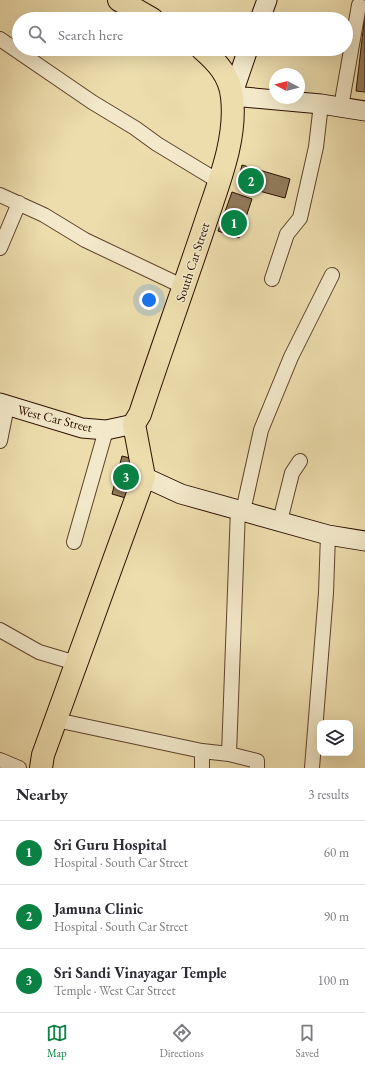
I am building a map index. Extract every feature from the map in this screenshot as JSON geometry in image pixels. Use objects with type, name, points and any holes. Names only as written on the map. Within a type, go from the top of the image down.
[{"type":"main road","points":[[120,0],[140,12]]},
{"type":"main road","name":"South Car Street","points":[[134,424],[140,414],[184,286],[228,150],[232,120],[232,96],[224,71],[210,56]]},
{"type":"main road","points":[[41,768],[43,755],[144,477],[134,424]]},
{"type":"street","points":[[263,12],[267,0]]},
{"type":"street","points":[[353,39],[359,5]]},
{"type":"street","points":[[0,39],[12,47]]},
{"type":"street","points":[[25,56],[92,102],[218,181]]},
{"type":"street","points":[[246,56],[232,96],[321,104],[365,111]]},
{"type":"street","points":[[341,107],[350,56]]},
{"type":"street","points":[[272,279],[287,234],[300,218],[316,147],[321,104]]},
{"type":"street","points":[[0,195],[19,203],[85,240],[184,286]]},
{"type":"street","points":[[0,248],[19,203]]},
{"type":"street","points":[[229,754],[240,510],[260,430],[291,357],[332,275]]},
{"type":"street","points":[[0,440],[4,404]]},
{"type":"street","name":"West Car Street","points":[[4,404],[82,428],[106,430],[134,424]]},
{"type":"street","points":[[74,542],[106,430]]},
{"type":"street","points":[[280,521],[292,473],[300,461]]},
{"type":"street","points":[[144,477],[181,494],[328,535],[365,541]]},
{"type":"street","points":[[312,768],[326,593],[328,535]]},
{"type":"street","points":[[0,630],[39,652],[76,663]]},
{"type":"street","points":[[56,720],[202,751],[229,754],[257,761],[257,768]]},
{"type":"street","points":[[202,751],[202,768]]},
{"type":"street","points":[[0,760],[19,768]]},
{"type":"building","points":[[365,14],[365,92],[356,91]]},
{"type":"building","points":[[242,165],[290,179],[285,198],[237,185]]},
{"type":"building","points":[[232,192],[252,199],[239,238],[218,231]]},
{"type":"building","points":[[122,456],[138,460],[129,499],[112,494]]},
{"type":"place","name":"Jamuna Clinic","points":[[251,181]]},
{"type":"place","name":"Sri Guru Hospital","points":[[234,223]]},
{"type":"place","name":"Sri Sandi Vinayagar Temple","points":[[126,477]]}]
